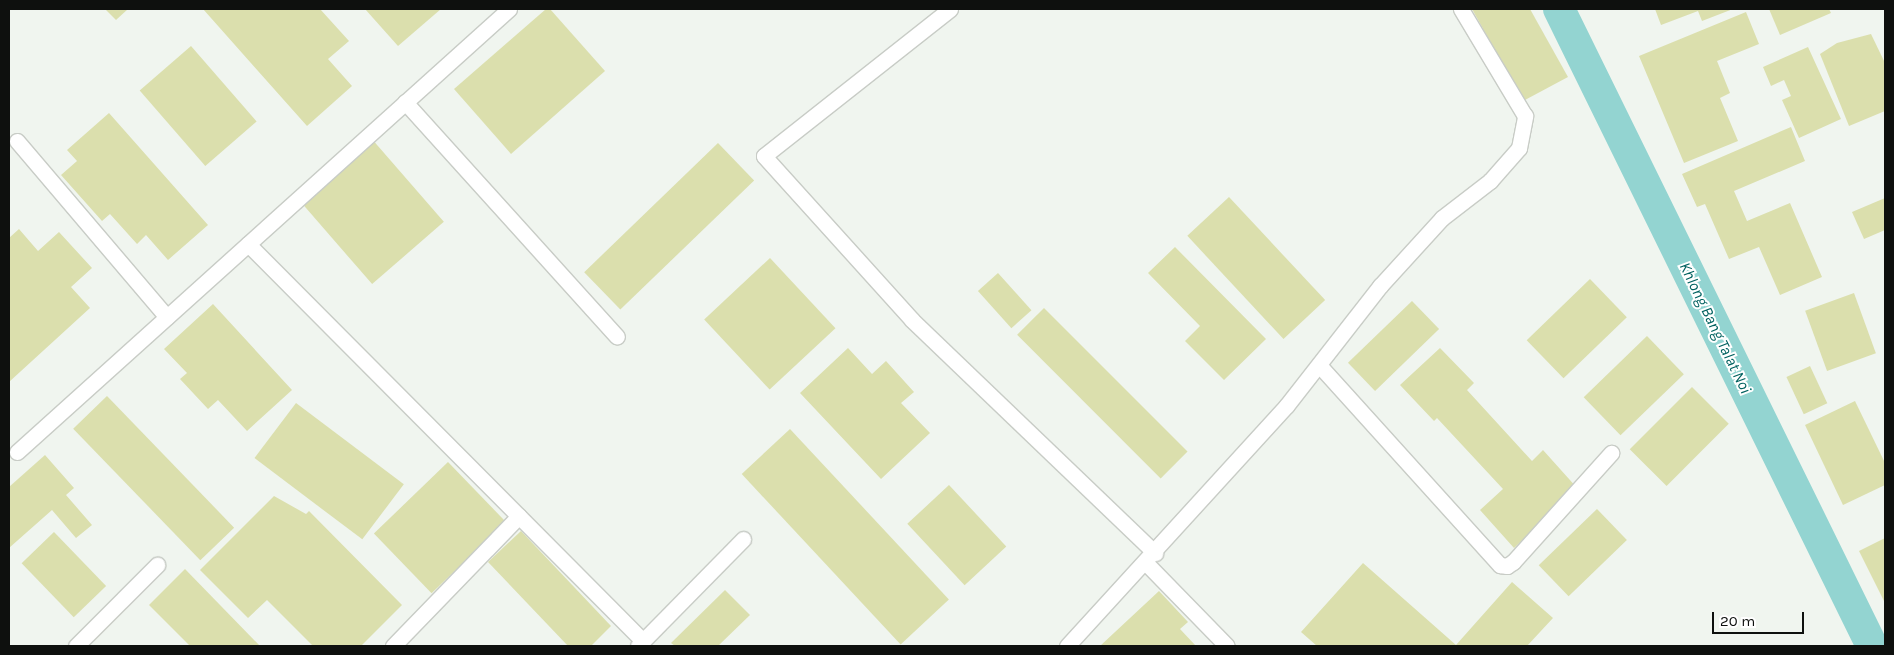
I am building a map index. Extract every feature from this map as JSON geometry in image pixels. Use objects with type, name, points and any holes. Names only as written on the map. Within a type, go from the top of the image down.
[{"type":"lane","points":[[17,452],[509,9]]},
{"type":"lane","points":[[950,9],[764,156],[912,320],[1150,558],[1227,646]]},
{"type":"lane","points":[[1066,646],[1150,558],[1287,405],[1380,286],[1442,218],[1490,181],[1519,148],[1525,116],[1461,9]]},
{"type":"lane","points":[[405,102],[617,337]]},
{"type":"lane","points":[[17,141],[167,317]]},
{"type":"lane","points":[[248,244],[519,516],[641,644],[743,539]]},
{"type":"lane","points":[[1319,364],[1500,565],[1507,566],[1513,562],[1611,454]]},
{"type":"lane","points":[[393,646],[519,516]]},
{"type":"lane","points":[[76,646],[157,565]]},
{"type":"building","points":[[105,9],[128,9],[116,20]]},
{"type":"building","points":[[203,9],[320,9],[349,41],[328,59],[352,86],[307,126]]},
{"type":"building","points":[[365,9],[441,9],[398,46]]},
{"type":"building","points":[[546,9],[550,9],[605,71],[511,154],[454,89]]},
{"type":"building","points":[[1472,9],[1530,9],[1568,77],[1523,101]]},
{"type":"building","points":[[1655,9],[1733,9],[1702,21],[1698,11],[1661,25]]},
{"type":"building","points":[[1769,9],[1829,9],[1831,13],[1780,35]]},
{"type":"building","points":[[1746,12],[1759,44],[1717,61],[1730,93],[1720,98],[1738,141],[1684,163],[1639,56]]},
{"type":"building","points":[[1871,34],[1885,63],[1885,111],[1849,126],[1820,54],[1837,43]]},
{"type":"building","points":[[191,46],[257,121],[205,166],[140,91]]},
{"type":"building","points":[[1808,47],[1841,119],[1799,138],[1782,100],[1791,96],[1784,80],[1771,86],[1763,67]]},
{"type":"building","points":[[109,113],[208,225],[168,260],[146,235],[137,244],[110,214],[102,221],[61,175],[77,161],[67,150]]},
{"type":"building","points":[[1791,127],[1805,161],[1734,191],[1747,221],[1790,203],[1822,277],[1780,295],[1759,247],[1729,259],[1705,204],[1697,207],[1682,174]]},
{"type":"building","points":[[371,138],[444,222],[372,284],[299,200]]},
{"type":"building","points":[[718,143],[754,180],[620,310],[584,272]]},
{"type":"building","points":[[1229,197],[1325,300],[1283,339],[1187,236]]},
{"type":"building","points":[[1885,198],[1885,230],[1864,239],[1852,212]]},
{"type":"building","points":[[19,229],[38,251],[59,232],[92,268],[71,287],[90,308],[9,382],[9,238]]},
{"type":"building","points":[[1175,247],[1266,339],[1224,380],[1185,341],[1200,326],[1148,273]]},
{"type":"building","points":[[770,258],[835,328],[770,390],[704,319]]},
{"type":"building","points":[[998,273],[1031,310],[1011,328],[978,291]]},
{"type":"building","points":[[1590,279],[1627,317],[1564,378],[1527,340]]},
{"type":"building","points":[[1854,293],[1876,353],[1827,371],[1805,311]]},
{"type":"building","points":[[1412,301],[1439,329],[1375,391],[1348,363]]},
{"type":"building","points":[[213,304],[292,390],[247,431],[218,400],[208,409],[180,379],[187,373],[164,349]]},
{"type":"building","points":[[1044,308],[1188,452],[1161,478],[1017,335]]},
{"type":"building","points":[[1647,336],[1684,374],[1621,435],[1584,397]]},
{"type":"building","points":[[848,348],[872,374],[886,361],[914,392],[901,403],[930,433],[881,479],[800,393]]},
{"type":"building","points":[[1440,348],[1474,383],[1467,390],[1532,461],[1543,450],[1578,489],[1514,548],[1480,510],[1503,489],[1437,418],[1434,421],[1400,385]]},
{"type":"building","points":[[1810,366],[1827,403],[1804,414],[1786,377]]},
{"type":"building","points":[[1692,387],[1729,424],[1667,486],[1630,449]]},
{"type":"building","points":[[107,396],[234,528],[200,560],[73,429]]},
{"type":"building","points":[[1855,401],[1885,463],[1885,485],[1843,505],[1805,425]]},
{"type":"building","points":[[296,403],[404,484],[362,539],[254,458]]},
{"type":"building","points":[[790,429],[949,599],[901,644],[742,474]]},
{"type":"building","points":[[45,455],[74,488],[66,495],[92,525],[76,538],[52,510],[9,548],[9,487]]},
{"type":"building","points":[[448,462],[506,522],[432,593],[374,534]]},
{"type":"building","points":[[949,485],[1006,546],[965,585],[907,524]]},
{"type":"building","points":[[274,496],[306,514],[309,511],[402,605],[361,646],[313,646],[267,600],[248,618],[200,570]]},
{"type":"building","points":[[1597,509],[1627,540],[1569,596],[1539,565]]},
{"type":"building","points":[[521,531],[611,626],[591,646],[568,646],[488,562]]},
{"type":"building","points":[[54,532],[106,586],[74,617],[22,563]]},
{"type":"building","points":[[1885,538],[1885,603],[1859,551]]},
{"type":"building","points":[[1363,563],[1456,645],[1512,582],[1553,618],[1527,646],[1317,646],[1301,632]]},
{"type":"building","points":[[185,569],[260,646],[190,646],[149,605]]},
{"type":"building","points":[[725,590],[750,615],[718,646],[675,646],[671,643]]},
{"type":"building","points":[[1159,591],[1188,622],[1180,629],[1196,646],[1100,646]]},
{"type":"waterway","name":"Khlong Bang Talat Noi","points":[[1559,9],[1872,646]]}]
